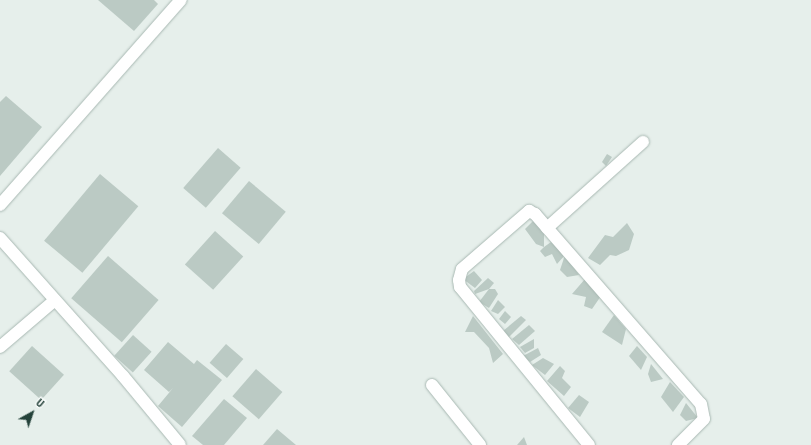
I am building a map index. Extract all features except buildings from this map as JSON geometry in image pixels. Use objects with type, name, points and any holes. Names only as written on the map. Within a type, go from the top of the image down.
[{"type":"street","points":[[0,205],[181,0]]},
{"type":"street","points":[[547,228],[643,142]]},
{"type":"street","points":[[589,445],[464,294],[458,280],[466,265],[526,212],[534,214],[547,228],[702,404],[704,419],[678,445]]},
{"type":"street","points":[[0,238],[123,376],[180,445]]},
{"type":"street","points":[[0,348],[55,300]]},
{"type":"street","points":[[432,385],[480,445]]}]
